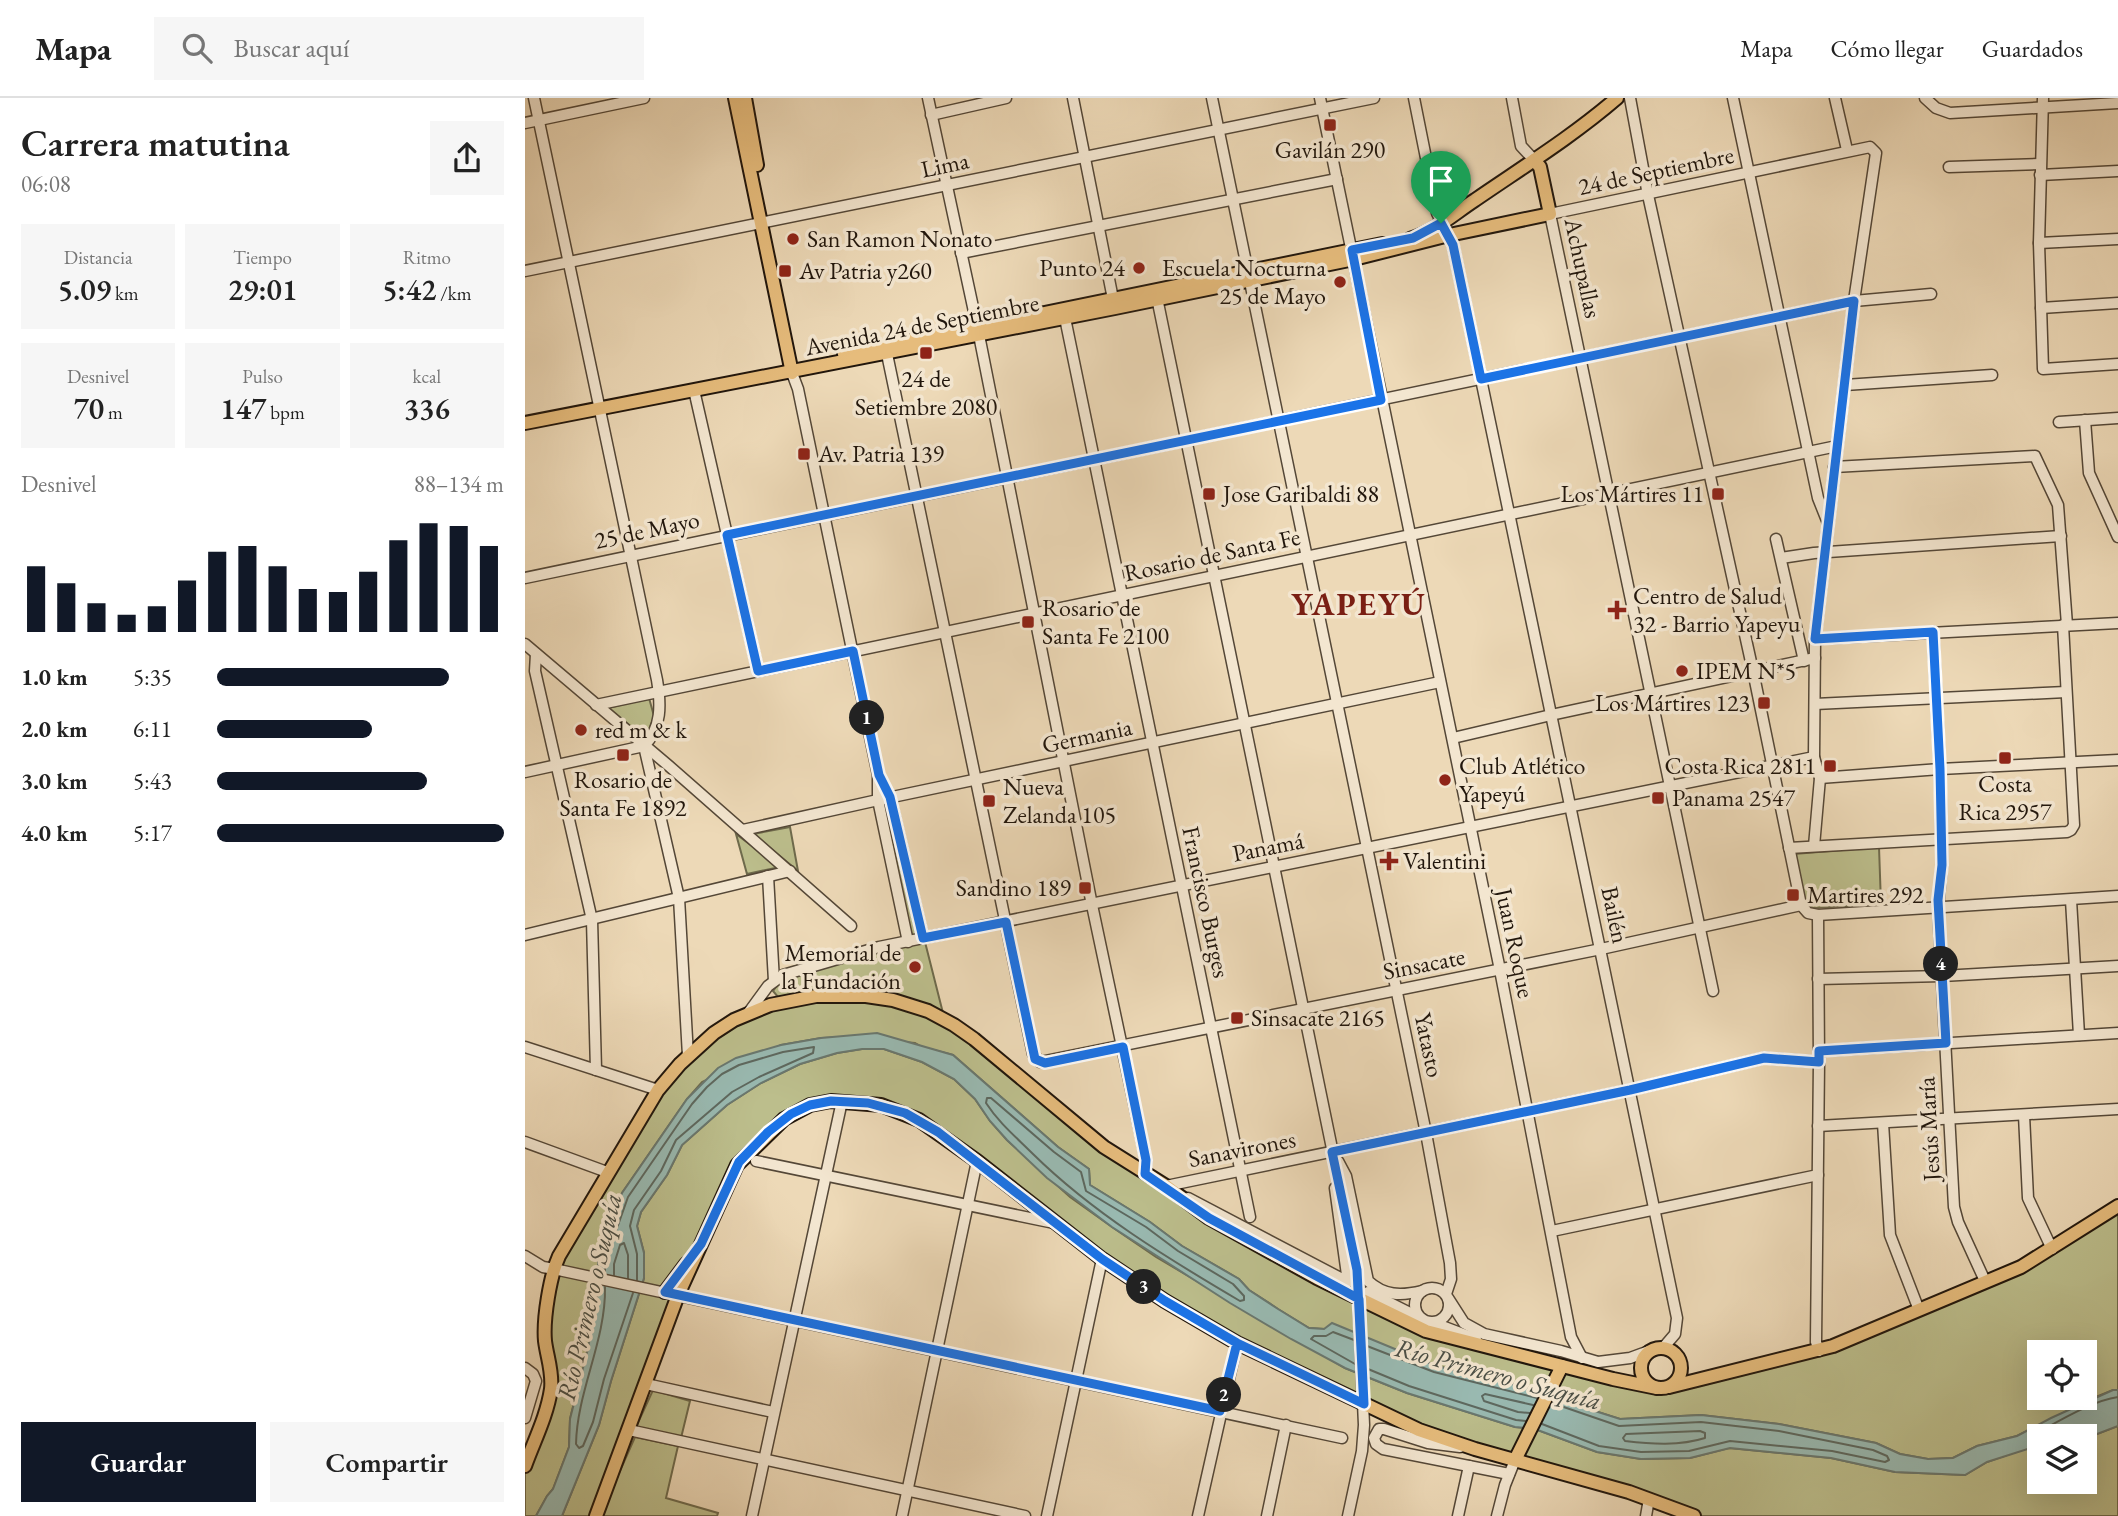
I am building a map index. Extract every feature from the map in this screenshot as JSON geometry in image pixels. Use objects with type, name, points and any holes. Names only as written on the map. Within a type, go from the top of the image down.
[{"type":"main road","points":[[735,98],[798,367]]},
{"type":"main road","points":[[744,98],[764,222]]},
{"type":"main road","name":"Avenida 24 de Septiembre","points":[[1353,255],[1413,238],[1441,223],[1534,160],[1610,100]]},
{"type":"main road","name":"Achupallas","points":[[1534,160],[1540,167],[1550,214]]},
{"type":"main road","name":"24 de Septiembre","points":[[1449,235],[1550,214]]},
{"type":"main road","name":"Avenida 24 de Septiembre","points":[[525,423],[1449,235]]},
{"type":"main road","name":"Avenida 24 de Septiembre","points":[[798,367],[887,354],[978,330],[1065,318],[1114,303]]},
{"type":"main road","points":[[525,1466],[551,1391],[551,1368],[545,1337],[554,1269],[607,1172],[659,1090],[688,1056],[714,1033],[749,1012],[794,999],[842,994],[893,1000],[928,1011],[974,1039],[1095,1141],[1166,1186],[1209,1218],[1364,1295],[1426,1331],[1562,1366],[1663,1387],[1819,1351],[2021,1267],[2118,1206]]},
{"type":"main road","points":[[596,1516],[646,1384],[666,1292],[701,1244],[737,1165],[745,1154],[796,1111],[821,1102],[842,1101],[868,1103],[905,1113],[938,1132],[1102,1259],[1165,1301],[1237,1343],[1419,1430],[1475,1449],[1650,1499],[1694,1516]]},
{"type":"main road","points":[[1663,1348],[1675,1353],[1681,1365],[1679,1378],[1663,1387],[1646,1382],[1640,1369],[1649,1352],[1663,1348]]},
{"type":"main road","points":[[1515,1460],[1562,1366]]},
{"type":"street","points":[[525,772],[644,746],[657,729],[659,692],[534,98]]},
{"type":"street","points":[[525,123],[644,98]]},
{"type":"street","points":[[928,98],[978,330],[1033,614],[1146,1160],[1145,1174]]},
{"type":"street","points":[[931,115],[1006,98]]},
{"type":"street","points":[[1073,98],[1114,303]]},
{"type":"street","name":"Yatasto","points":[[1212,98],[1426,1133],[1450,1263],[1451,1279],[1447,1296]]},
{"type":"street","name":"Lima","points":[[525,271],[1219,130],[1321,103],[1374,98]]},
{"type":"street","name":"Bailén","points":[[1414,98],[1437,213],[1453,245],[1678,1324],[1672,1339],[1663,1348]]},
{"type":"street","name":"Achupallas","points":[[1512,98],[1521,146],[1534,160]]},
{"type":"street","points":[[1630,98],[1648,195],[1753,671],[1801,905],[1808,913],[1818,915],[2118,896]]},
{"type":"street","points":[[1733,98],[1818,498],[1828,523]]},
{"type":"street","points":[[1835,98],[1847,150]]},
{"type":"street","points":[[1925,98],[1936,108],[1950,113],[2043,103],[2118,103]]},
{"type":"street","name":"Juan Roque","points":[[1321,103],[1500,970],[1571,1338],[1582,1358]]},
{"type":"street","points":[[2043,103],[2039,243],[2043,369],[2118,364]]},
{"type":"street","name":"24 de Septiembre","points":[[1550,214],[1870,147],[1876,153],[1854,301]]},
{"type":"street","points":[[1949,167],[2040,164]]},
{"type":"street","points":[[2040,176],[2118,171]]},
{"type":"street","points":[[961,253],[1337,179]]},
{"type":"street","name":"Achupallas","points":[[1550,214],[1713,990]]},
{"type":"street","points":[[2039,243],[2118,239]]},
{"type":"street","name":"25 de Mayo","points":[[525,578],[1854,301],[1931,294]]},
{"type":"street","points":[[1156,295],[1332,1152],[1364,1295]]},
{"type":"street","points":[[1809,659],[1815,639],[1854,301]]},
{"type":"street","points":[[2041,308],[2118,303]]},
{"type":"street","name":"Francisco Burges","points":[[1065,318],[1250,1217]]},
{"type":"street","points":[[887,354],[1006,922]]},
{"type":"street","points":[[798,367],[798,389],[879,775],[890,797],[923,938]]},
{"type":"street","points":[[1845,385],[1991,375]]},
{"type":"street","points":[[694,390],[758,671]]},
{"type":"street","points":[[2059,422],[2118,418]]},
{"type":"street","points":[[2085,420],[2089,473],[2118,537]]},
{"type":"street","name":"Rosario de Santa Fe","points":[[596,705],[1837,446]]},
{"type":"street","points":[[1789,848],[2067,832],[2074,825],[2061,536],[2056,499],[2038,458],[2032,456],[1834,467]]},
{"type":"street","points":[[1781,558],[1825,552],[2061,536]]},
{"type":"street","points":[[1776,539],[1809,659],[1815,704],[1814,757],[1820,778],[1814,846]]},
{"type":"street","points":[[1815,639],[2118,623]]},
{"type":"street","name":"Jesús María","points":[[1933,632],[1942,839],[1938,907],[1955,1216],[1985,1281]]},
{"type":"street","points":[[525,644],[851,926]]},
{"type":"street","points":[[536,654],[535,671],[592,920],[596,1070]]},
{"type":"street","points":[[1453,738],[1809,659]]},
{"type":"street","name":"Germania","points":[[743,830],[1440,682]]},
{"type":"street","points":[[1815,704],[2066,692]]},
{"type":"street","points":[[644,746],[678,898],[688,1056]]},
{"type":"street","name":"Panamá","points":[[749,1012],[774,981],[792,972],[923,938],[1814,757]]},
{"type":"street","points":[[1820,778],[2118,760]]},
{"type":"street","points":[[879,775],[877,800],[908,942]]},
{"type":"street","points":[[525,935],[790,871]]},
{"type":"street","points":[[768,876],[774,981]]},
{"type":"street","points":[[2071,900],[2079,1035]]},
{"type":"street","name":"Sinsacate","points":[[1006,922],[1035,1059],[1045,1063],[1601,949],[1801,905]]},
{"type":"street","points":[[1818,915],[1816,1342],[1819,1351]]},
{"type":"street","points":[[1818,979],[1942,976],[2118,966]]},
{"type":"street","name":"Sanavirones","points":[[1166,1186],[1528,1112],[1764,1058],[1819,1056],[1946,1043],[2118,1033]]},
{"type":"street","points":[[525,1047],[659,1090]]},
{"type":"street","points":[[753,1516],[773,1412],[842,1101]]},
{"type":"street","points":[[1818,1126],[2118,1109]]},
{"type":"street","points":[[2024,1115],[2028,1198],[2052,1249]]},
{"type":"street","points":[[1883,1123],[1891,1235],[1919,1310]]},
{"type":"street","points":[[525,1142],[607,1172]]},
{"type":"street","points":[[1166,1186],[1348,1282],[1332,1172],[1332,1152]]},
{"type":"street","points":[[1332,1152],[1346,1176],[1367,1278],[1364,1295],[1362,1451],[1348,1516]]},
{"type":"street","points":[[756,1161],[1056,1223]]},
{"type":"street","points":[[902,1516],[977,1161]]},
{"type":"street","points":[[1552,1231],[1818,1175]]},
{"type":"street","points":[[525,1256],[534,1262],[569,1273],[1342,1438]]},
{"type":"street","points":[[1047,1516],[1102,1259]]},
{"type":"street","points":[[1364,1295],[1395,1295],[1437,1288],[1447,1296],[1464,1323],[1478,1332],[1605,1362],[1649,1352]]},
{"type":"street","points":[[1418,1317],[1415,1300],[1422,1291]]},
{"type":"street","points":[[1364,1295],[1518,1355]]},
{"type":"street","points":[[1434,1323],[1448,1314],[1447,1296]]},
{"type":"street","points":[[1198,1516],[1237,1343]]},
{"type":"street","points":[[525,1367],[536,1381],[525,1418]]},
{"type":"street","points":[[646,1384],[773,1412]]},
{"type":"street","points":[[1267,1516],[1286,1426]]},
{"type":"street","points":[[1475,1449],[1438,1445],[1384,1429],[1379,1429],[1374,1434],[1376,1444],[1383,1449],[1509,1474]]},
{"type":"street","points":[[629,1430],[1025,1516]]},
{"type":"street","points":[[1497,1516],[1515,1460]]},
{"type":"street","points":[[1458,1516],[1469,1466]]},
{"type":"street","points":[[1646,1516],[1650,1499]]},
{"type":"green space","points":[[649,698],[654,716],[646,739],[608,708]]},
{"type":"green space","points":[[885,801],[919,935],[912,936],[879,802]]},
{"type":"green space","points":[[790,827],[798,871],[753,834]]},
{"type":"green space","points":[[736,834],[780,867],[747,874]]},
{"type":"green space","points":[[1879,847],[1881,904],[1813,908],[1802,899],[1794,854]]},
{"type":"green space","points":[[925,942],[944,1017],[930,1009],[807,993],[778,997],[773,991],[797,974],[868,954]]},
{"type":"green space","points":[[842,994],[928,1011],[1113,1154],[1426,1331],[1652,1386],[1669,1387],[1819,1351],[1985,1281],[2118,1206],[2118,1390],[2097,1397],[2097,1340],[2027,1340],[2027,1410],[2069,1410],[2041,1424],[2027,1424],[2027,1431],[2017,1436],[1977,1446],[1953,1458],[1928,1459],[1900,1454],[1876,1443],[1779,1424],[1701,1415],[1620,1419],[1537,1390],[1506,1381],[1464,1374],[1325,1329],[1309,1328],[1249,1290],[1239,1279],[1182,1246],[1150,1222],[1090,1185],[1089,1169],[1058,1147],[953,1055],[915,1043],[846,1037],[821,1038],[781,1045],[702,1082],[687,1099],[622,1193],[598,1262],[598,1293],[588,1348],[570,1419],[569,1447],[553,1489],[536,1516],[525,1516],[525,1466],[551,1391],[546,1343],[554,1269],[658,1090],[734,1020]]},
{"type":"green space","points":[[884,1049],[922,1062],[954,1079],[975,1099],[1007,1140],[1070,1197],[1112,1227],[1156,1257],[1345,1368],[1407,1393],[1515,1427],[1535,1429],[1597,1452],[1641,1459],[1690,1458],[1729,1448],[1831,1458],[1895,1472],[1965,1475],[1987,1462],[2027,1448],[2027,1494],[2097,1494],[2097,1434],[2118,1426],[2118,1516],[1694,1516],[1419,1430],[1165,1301],[905,1113],[810,1105],[735,1169],[596,1516],[562,1516],[599,1425],[644,1278],[644,1253],[637,1226],[641,1212],[667,1175],[682,1145],[727,1105],[761,1083],[800,1064],[837,1053]]},
{"type":"green space","points":[[653,1390],[690,1401],[681,1438],[636,1427]]},
{"type":"green space","points":[[635,1437],[678,1446],[666,1498],[718,1513],[717,1516],[600,1516]]},
{"type":"water","points":[[877,1033],[953,1055],[1058,1147],[1089,1169],[1090,1185],[1150,1222],[1182,1246],[1239,1279],[1249,1290],[1309,1328],[1324,1329],[1332,1323],[1436,1366],[1537,1390],[1620,1419],[1701,1415],[1779,1424],[1876,1443],[1900,1454],[1928,1459],[1953,1458],[1977,1446],[2017,1436],[2027,1431],[2027,1449],[1987,1462],[1965,1475],[1895,1472],[1831,1458],[1730,1448],[1690,1458],[1641,1459],[1597,1452],[1535,1429],[1515,1427],[1407,1393],[1345,1368],[1291,1339],[1112,1227],[1047,1178],[1007,1140],[975,1099],[954,1079],[922,1062],[884,1049],[862,1049],[800,1064],[761,1083],[727,1105],[682,1145],[667,1175],[641,1212],[637,1226],[644,1253],[644,1278],[599,1425],[562,1516],[536,1516],[553,1489],[569,1447],[570,1419],[588,1348],[598,1293],[598,1262],[622,1193],[687,1099],[718,1068],[736,1058],[781,1045]]},
{"type":"water","points":[[2118,1390],[2118,1426],[2097,1434],[2097,1424],[2040,1424],[2069,1410],[2097,1410],[2097,1397]]},
{"type":"place","name":"Gavilán 290","points":[[1330,125]]},
{"type":"place","name":"San Ramon Nonato","points":[[793,239]]},
{"type":"place","name":"Punto 24","points":[[1139,268]]},
{"type":"place","name":"Av Patria y260","points":[[785,271]]},
{"type":"place","name":"Escuela Nocturna 25 de Mayo","points":[[1340,282]]},
{"type":"place","name":"24 de Setiembre 2080","points":[[926,353]]},
{"type":"place","name":"Av. Patria 139","points":[[804,454]]},
{"type":"place","name":"Jose Garibaldi 88","points":[[1209,494]]},
{"type":"place","name":"Los Mártires 11","points":[[1718,494]]},
{"type":"place","name":"Centro de Salud 32 - Barrio Yapeyu","points":[[1617,610]]},
{"type":"place","name":"Rosario de Santa Fe 2100","points":[[1028,622]]},
{"type":"place","name":"IPEM N*5","points":[[1682,671]]},
{"type":"place","name":"Los Mártires 123","points":[[1764,703]]},
{"type":"place","name":"red m & k","points":[[581,730]]},
{"type":"place","name":"Rosario de Santa Fe 1892","points":[[623,755]]},
{"type":"place","name":"Costa Rica 2957","points":[[2005,758]]},
{"type":"place","name":"Costa Rica 2811","points":[[1830,766]]},
{"type":"place","name":"Club Atlético Yapeyú","points":[[1445,780]]},
{"type":"place","name":"Panama 2547","points":[[1658,798]]},
{"type":"place","name":"Nueva Zelanda 105","points":[[989,801]]},
{"type":"place","name":"Valentini","points":[[1389,861]]},
{"type":"place","name":"Sandino 189","points":[[1085,888]]},
{"type":"place","name":"Martires 292","points":[[1793,895]]},
{"type":"place","name":"Memorial de la Fundación","points":[[915,967]]},
{"type":"place","name":"Sinsacate 2165","points":[[1237,1018]]},
{"type":"district","name":"YAPEYÚ","points":[[1359,604]]},
{"type":"route","points":[[1441,223],[1413,238],[1352,250],[1381,400],[727,535],[758,671],[853,651],[879,775],[890,797],[923,938],[1006,922],[1035,1059],[1045,1063],[1123,1047],[1147,1165],[1145,1174],[1209,1218],[1359,1299],[1364,1404],[1237,1343],[1220,1411],[665,1292],[701,1244],[739,1162],[768,1132],[791,1114],[810,1105],[831,1101],[868,1103],[905,1113],[938,1132],[1102,1259],[1165,1301],[1237,1343],[1300,1374],[1364,1404],[1363,1389],[1359,1299],[1357,1270],[1332,1152],[1630,1090],[1764,1058],[1819,1062],[1819,1051],[1946,1043],[1938,900],[1942,865],[1933,632],[1815,639],[1854,301],[1481,379],[1453,245],[1441,223]]},
{"type":"water label","name":"Río Primero o Suquía","points":[[589,1297]]},
{"type":"water label","name":"Río Primero o Suquía","points":[[1498,1374]]}]
